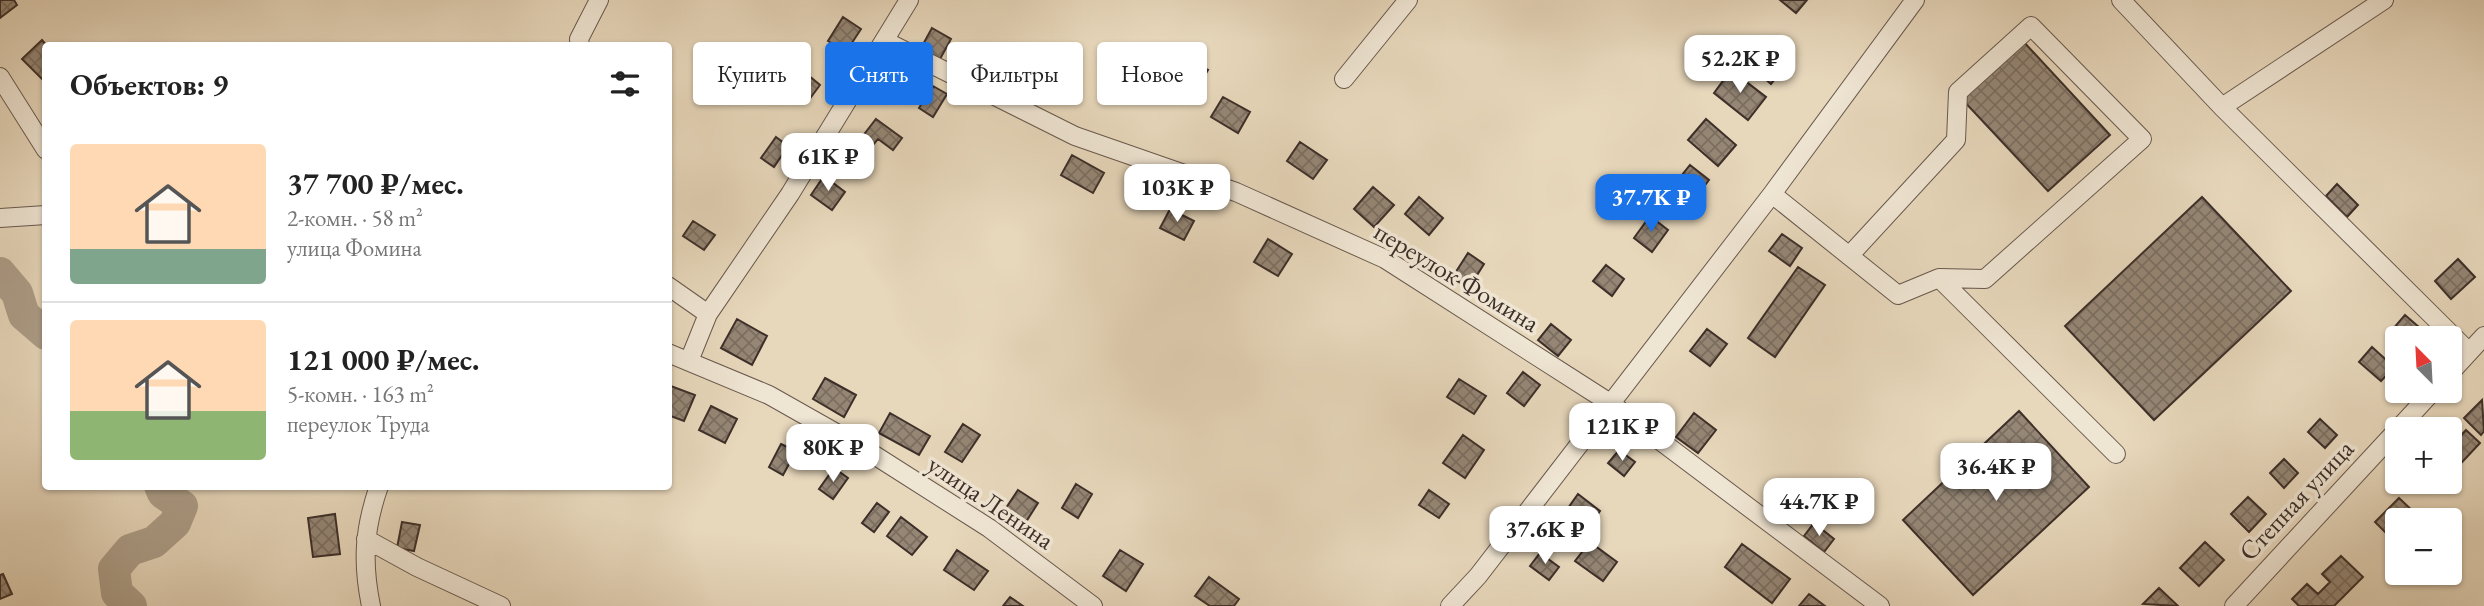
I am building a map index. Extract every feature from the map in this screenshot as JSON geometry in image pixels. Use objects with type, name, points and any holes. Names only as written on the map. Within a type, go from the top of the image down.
[{"type":"street","points":[[579,42],[599,0]]},
{"type":"street","points":[[689,361],[708,314],[790,194],[909,0]]},
{"type":"street","points":[[1344,79],[1408,0]]},
{"type":"street","points":[[1450,606],[1478,576],[1772,194],[1915,0]]},
{"type":"street","points":[[2121,0],[2222,107],[2469,352]]},
{"type":"street","points":[[2222,107],[2385,0]]},
{"type":"street","points":[[1772,194],[1849,256],[1898,295],[1939,278],[1985,279],[2142,139],[2031,26],[1958,92],[1956,140],[1849,256]]},
{"type":"street","name":"переулок Фомина","points":[[885,41],[1075,136],[1236,192],[1385,259],[1610,403],[1880,606]]},
{"type":"street","points":[[0,77],[42,144]]},
{"type":"street","points":[[0,218],[42,215]]},
{"type":"street","points":[[1939,278],[2116,454]]},
{"type":"street","points":[[672,289],[708,314]]},
{"type":"street","points":[[2462,360],[2484,336]]},
{"type":"street","name":"улица Ленина","points":[[672,355],[769,395],[868,451],[989,528],[1093,606]]},
{"type":"street","name":"Степная улица","points":[[2409,417],[2422,403]]},
{"type":"street","name":"Степная улица","points":[[2234,606],[2385,443]]},
{"type":"street","points":[[371,606],[364,555],[368,516],[378,490]]},
{"type":"street","points":[[366,539],[416,567],[501,606]]},
{"type":"building","points":[[0,0],[14,0],[17,5],[0,18]]},
{"type":"building","points":[[1780,0],[1807,0],[1796,13]]},
{"type":"building","points":[[843,17],[861,29],[853,42],[828,41]]},
{"type":"building","points":[[932,28],[951,39],[940,59],[933,55],[933,42],[924,42]]},
{"type":"building","points":[[42,40],[42,79],[22,59]]},
{"type":"building","points":[[2022,40],[2110,135],[2048,191],[1960,97]]},
{"type":"building","points":[[1769,55],[1784,67],[1771,84],[1756,71]]},
{"type":"building","points":[[1731,70],[1766,97],[1748,120],[1714,93]]},
{"type":"building","points":[[811,78],[820,85],[811,97]]},
{"type":"building","points":[[933,86],[947,94],[933,117],[919,108],[921,105],[933,105]]},
{"type":"building","points":[[1223,97],[1250,112],[1238,133],[1211,117]]},
{"type":"building","points":[[876,119],[902,138],[893,150],[878,139],[873,145],[862,137]]},
{"type":"building","points":[[1706,119],[1736,145],[1718,166],[1688,140]]},
{"type":"building","points":[[776,137],[788,146],[774,167],[761,158]]},
{"type":"building","points":[[1300,142],[1327,160],[1313,179],[1287,161]]},
{"type":"building","points":[[1072,155],[1104,173],[1093,193],[1061,175]]},
{"type":"building","points":[[1690,165],[1709,180],[1689,206],[1670,190]]},
{"type":"building","points":[[824,176],[845,192],[832,210],[811,195]]},
{"type":"building","points":[[2337,184],[2358,205],[2347,217],[2326,196]]},
{"type":"building","points":[[1373,187],[1394,205],[1374,227],[1354,209]]},
{"type":"building","points":[[1419,197],[1443,218],[1429,235],[1405,214]]},
{"type":"building","points":[[2202,197],[2291,291],[2154,420],[2065,326]]},
{"type":"building","points":[[1170,209],[1194,221],[1184,240],[1160,228]]},
{"type":"building","points":[[1650,216],[1668,230],[1652,252],[1634,238]]},
{"type":"building","points":[[693,221],[715,235],[704,250],[683,236]]},
{"type":"building","points":[[1782,234],[1802,248],[1790,266],[1769,251]]},
{"type":"building","points":[[1268,239],[1292,254],[1278,276],[1254,262]]},
{"type":"building","points":[[1468,253],[1484,264],[1469,288],[1452,278]]},
{"type":"building","points":[[2458,259],[2475,277],[2451,299],[2435,281]]},
{"type":"building","points":[[1606,265],[1624,279],[1612,296],[1593,281]]},
{"type":"building","points":[[1798,267],[1825,285],[1775,357],[1748,338]]},
{"type":"building","points":[[2405,315],[2418,326],[2395,326]]},
{"type":"building","points":[[737,319],[767,336],[752,365],[721,348]]},
{"type":"building","points":[[1551,324],[1571,340],[1558,356],[1538,340]]},
{"type":"building","points":[[1707,329],[1727,344],[1710,366],[1690,351]]},
{"type":"building","points":[[2372,347],[2385,359],[2385,377],[2381,381],[2359,362]]},
{"type":"building","points":[[1523,372],[1540,385],[1524,406],[1507,393]]},
{"type":"building","points":[[825,378],[856,395],[844,417],[813,399]]},
{"type":"building","points":[[1459,379],[1486,396],[1474,414],[1447,397]]},
{"type":"building","points":[[672,386],[695,395],[684,421],[672,416]]},
{"type":"building","points":[[2482,400],[2484,431],[2481,435],[2464,418]]},
{"type":"building","points":[[711,406],[737,419],[725,443],[699,430]]},
{"type":"building","points":[[2019,411],[2089,487],[1973,595],[1903,520]]},
{"type":"building","points":[[890,413],[930,436],[919,455],[879,433]]},
{"type":"building","points":[[1694,413],[1716,430],[1698,453],[1676,437]]},
{"type":"building","points":[[2320,419],[2337,435],[2325,448],[2308,432]]},
{"type":"building","points":[[963,424],[980,435],[962,462],[945,452]]},
{"type":"building","points":[[2466,430],[2480,443],[2462,462],[2462,434]]},
{"type":"building","points":[[1463,435],[1484,450],[1465,478],[1443,463]]},
{"type":"building","points":[[781,444],[796,451],[783,475],[769,467]]},
{"type":"building","points":[[1619,450],[1635,462],[1624,476],[1608,463]]},
{"type":"building","points":[[2284,459],[2298,473],[2284,488],[2270,473]]},
{"type":"building","points":[[834,468],[848,478],[833,499],[819,489]]},
{"type":"building","points":[[1076,484],[1092,494],[1078,518],[1062,508]]},
{"type":"building","points":[[1018,490],[1038,503],[1024,525],[1004,511]]},
{"type":"building","points":[[1429,490],[1449,504],[1439,518],[1419,505]]},
{"type":"building","points":[[1578,494],[1600,511],[1583,535],[1561,518]]},
{"type":"building","points":[[2248,497],[2266,514],[2249,532],[2231,514]]},
{"type":"building","points":[[2399,498],[2410,508],[2389,508]]},
{"type":"building","points":[[877,503],[889,512],[874,532],[862,523]]},
{"type":"building","points":[[2385,512],[2385,532],[2375,522]]},
{"type":"building","points":[[335,514],[340,554],[313,557],[308,518]]},
{"type":"building","points":[[901,517],[927,537],[912,555],[887,536]]},
{"type":"building","points":[[402,522],[420,525],[414,551],[397,548]]},
{"type":"building","points":[[1814,523],[1834,539],[1824,552],[1804,536]]},
{"type":"building","points":[[1590,542],[1617,562],[1603,581],[1575,561]]},
{"type":"building","points":[[2205,542],[2224,560],[2199,586],[2180,568]]},
{"type":"building","points":[[1742,544],[1790,579],[1772,603],[1725,567]]},
{"type":"building","points":[[957,550],[988,571],[974,590],[944,570]]},
{"type":"building","points":[[1120,550],[1143,564],[1126,591],[1103,576]]},
{"type":"building","points":[[1540,553],[1559,567],[1549,580],[1530,566]]},
{"type":"building","points":[[2341,556],[2363,577],[2334,606],[2299,606],[2292,599],[2307,584],[2318,594],[2330,582],[2322,574]]},
{"type":"building","points":[[3,574],[12,594],[0,599],[0,575]]},
{"type":"building","points":[[1209,577],[1239,599],[1234,606],[1210,606],[1195,596]]},
{"type":"building","points":[[2159,588],[2178,606],[2143,604]]},
{"type":"building","points":[[1809,594],[1825,606],[1799,606]]},
{"type":"building","points":[[1010,597],[1023,606],[1003,606]]},
{"type":"waterway","points":[[0,273],[17,293],[24,315],[42,331]]},
{"type":"waterway","points":[[131,606],[117,593],[114,569],[130,550],[154,542],[175,523],[182,506],[162,490]]}]
